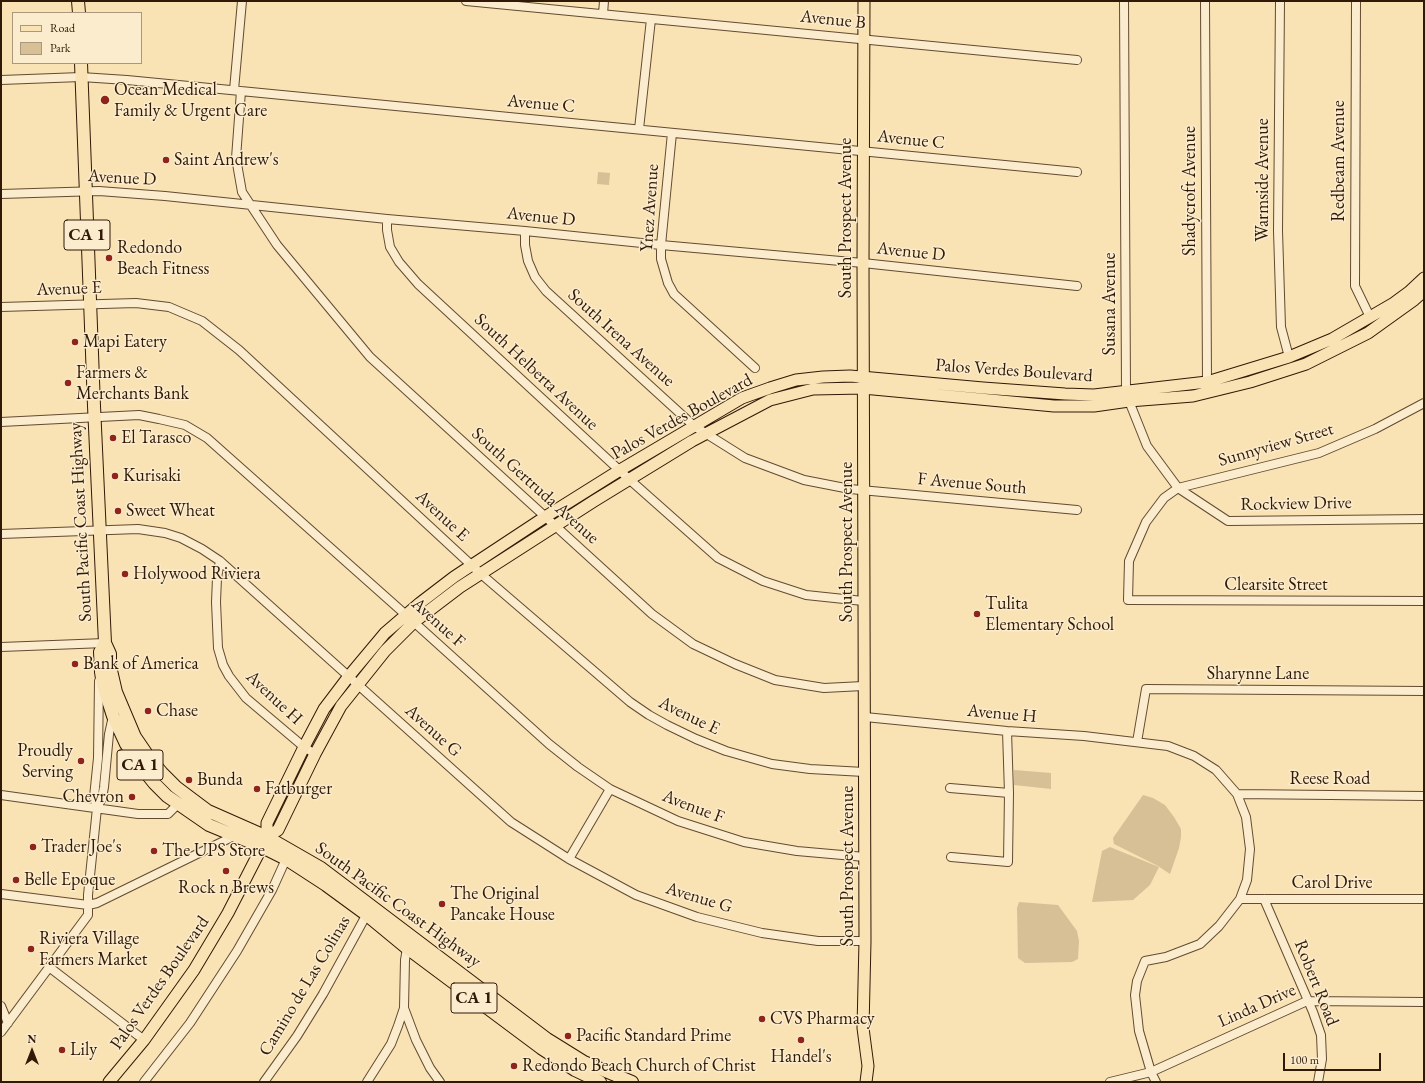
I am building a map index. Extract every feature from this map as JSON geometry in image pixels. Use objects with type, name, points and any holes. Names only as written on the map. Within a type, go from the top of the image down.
[{"type":"highway","points":[[78,1],[78,12]]},
{"type":"highway","name":"South Pacific Coast Highway","points":[[81,64],[89,304],[105,643],[110,654],[112,676],[122,707],[135,737],[150,759],[176,787],[208,811],[265,842],[286,859],[326,885],[369,910]]},
{"type":"highway","name":"South Pacific Coast Highway","points":[[105,643],[100,652],[101,672],[113,716],[126,744],[154,783],[178,804],[209,825],[234,836],[265,842],[292,850],[327,872],[369,910],[540,1048],[600,1082]]},
{"type":"highway","points":[[178,804],[185,801],[202,813],[208,811]]},
{"type":"highway","name":"South Pacific Coast Highway","points":[[589,1075],[632,1082]]},
{"type":"main road","name":"South Prospect Avenue","points":[[864,1],[863,686],[865,717],[865,941],[863,1028],[868,1066],[866,1082]]},
{"type":"main road","name":"Palos Verdes Boulevard","points":[[265,842],[267,825],[324,709],[385,633],[455,591],[594,501],[706,434],[770,400],[813,389],[864,388],[1054,406],[1094,406],[1127,396],[1207,382],[1368,333],[1411,296],[1424,278]]},
{"type":"main road","name":"Palos Verdes Boulevard","points":[[109,1082],[169,1007],[211,943],[265,842],[278,830],[315,754],[341,706],[410,618],[454,577],[620,470],[742,398],[796,380],[850,376],[1064,394],[1193,396],[1254,381],[1306,364],[1370,317],[1394,302],[1424,291]]},
{"type":"main road","points":[[1250,369],[1254,381]]},
{"type":"street","name":"South Gertruda Avenue","points":[[242,1],[236,158],[242,192],[277,245],[370,357],[652,614],[693,644],[735,664],[775,680],[824,688],[863,686]]},
{"type":"street","name":"Avenue B","points":[[466,1],[1077,60]]},
{"type":"street","points":[[604,1],[604,14]]},
{"type":"street","name":"Susana Avenue","points":[[1124,1],[1127,396],[1147,446],[1178,488]]},
{"type":"street","name":"Shadycroft Avenue","points":[[1205,1],[1207,382]]},
{"type":"street","name":"Warmside Avenue","points":[[1280,1],[1278,231],[1281,327],[1289,357]]},
{"type":"street","name":"Redbeam Avenue","points":[[1356,1],[1355,286],[1370,317]]},
{"type":"street","points":[[639,129],[651,19]]},
{"type":"street","name":"Avenue C","points":[[1,80],[81,77],[1078,172]]},
{"type":"street","name":"Ynez Avenue","points":[[672,133],[661,245],[661,259],[664,273],[674,294],[755,368]]},
{"type":"street","name":"Avenue D","points":[[1,194],[85,191],[119,193],[863,263],[1077,286]]},
{"type":"street","name":"South Helberta Avenue","points":[[387,219],[390,247],[399,262],[418,284],[630,480],[718,558],[764,581],[806,595],[864,601]]},
{"type":"street","name":"South Irena Avenue","points":[[525,231],[525,245],[528,261],[535,277],[546,291],[694,426],[745,458],[804,480],[850,489],[864,489]]},
{"type":"street","name":"Avenue E","points":[[1,307],[136,302],[169,307],[202,321],[238,350],[481,574],[630,702],[649,715],[696,739],[726,751],[772,764],[810,769],[864,772]]},
{"type":"street","name":"Sunnyview Street","points":[[1178,488],[1318,453],[1375,429],[1424,402]]},
{"type":"street","name":"Avenue F","points":[[1,422],[139,415],[185,425],[207,438],[410,618],[549,744],[578,767],[610,788],[678,821],[744,842],[797,851],[865,857]]},
{"type":"street","name":"Rockview Drive","points":[[1178,488],[1228,521],[1424,519]]},
{"type":"street","name":"Clearsite Street","points":[[1178,488],[1164,498],[1143,528],[1129,561],[1128,600],[1424,601]]},
{"type":"street","name":"F Avenue South","points":[[864,489],[1077,510]]},
{"type":"street","name":"Avenue G","points":[[1,534],[138,529],[165,533],[181,538],[220,561],[511,822],[569,859],[636,895],[696,917],[769,934],[818,941],[865,941]]},
{"type":"street","name":"Avenue H","points":[[220,561],[217,578],[216,602],[218,648],[223,665],[229,676],[246,698],[304,747],[315,754]]},
{"type":"street","points":[[1,647],[105,643]]},
{"type":"street","points":[[97,808],[94,797],[98,758],[99,683],[101,672]]},
{"type":"street","name":"Sharynne Lane","points":[[1137,742],[1146,689],[1424,691]]},
{"type":"street","points":[[1,1032],[88,915],[88,895],[97,808],[102,798],[104,787],[109,734],[113,716],[122,707]]},
{"type":"street","name":"Avenue H","points":[[865,717],[1007,731],[1084,736],[1168,746],[1194,756],[1216,770],[1237,794],[1246,817],[1250,849],[1247,880],[1240,899],[1219,926],[1200,944],[1166,957],[1145,962],[1137,981],[1136,995],[1139,1031],[1151,1072]]},
{"type":"street","points":[[952,857],[1008,862],[1009,793],[1007,731]]},
{"type":"street","points":[[569,859],[610,788]]},
{"type":"street","points":[[950,788],[1009,793]]},
{"type":"street","name":"Reese Road","points":[[1237,794],[1424,796]]},
{"type":"street","points":[[1,795],[138,814],[168,814],[178,804]]},
{"type":"street","points":[[1,894],[88,905],[100,903],[234,836]]},
{"type":"street","points":[[144,1082],[190,1023],[230,963],[272,890],[286,859]]},
{"type":"street","name":"Carol Drive","points":[[1240,899],[1424,899]]},
{"type":"street","name":"Robert Road","points":[[1264,899],[1308,1000],[1321,1035],[1322,1059],[1318,1082]]},
{"type":"street","name":"Camino de Las Colinas","points":[[264,1082],[301,1030],[369,910]]},
{"type":"street","points":[[367,1082],[391,1044],[404,1008],[405,960],[411,943]]},
{"type":"street","points":[[50,967],[144,1040]]},
{"type":"street","name":"Linda Drive","points":[[1110,1082],[1151,1072],[1308,1000],[1424,1002]]},
{"type":"street","points":[[1,1006],[8,1023]]},
{"type":"street","points":[[404,1008],[416,1040],[430,1068],[440,1082]]},
{"type":"street","points":[[1151,1072],[1156,1082]]},
{"type":"green space","points":[[598,172],[610,173],[609,185],[597,184]]},
{"type":"green space","points":[[1014,770],[1051,773],[1051,789],[1014,785]]},
{"type":"green space","points":[[1143,795],[1153,798],[1165,805],[1181,829],[1179,848],[1170,874],[1158,866],[1114,844],[1113,838]]},
{"type":"green space","points":[[1110,847],[1159,867],[1150,885],[1133,900],[1092,902],[1102,851]]},
{"type":"green space","points":[[1019,902],[1058,905],[1077,931],[1079,941],[1078,959],[1072,962],[1025,963],[1018,958],[1017,908]]},
{"type":"place","name":"Ocean Medical Family & Urgent Care","points":[[105,100]]},
{"type":"place","name":"Saint Andrew's","points":[[166,160]]},
{"type":"place","name":"Redondo Beach Fitness","points":[[109,258]]},
{"type":"place","name":"Mapi Eatery","points":[[75,342]]},
{"type":"place","name":"Farmers & Merchants Bank","points":[[68,383]]},
{"type":"place","name":"El Tarasco","points":[[113,438]]},
{"type":"place","name":"Kurisaki","points":[[115,476]]},
{"type":"place","name":"Sweet Wheat","points":[[118,511]]},
{"type":"place","name":"Holywood Riviera","points":[[125,574]]},
{"type":"place","name":"Tulita Elementary School","points":[[977,614]]},
{"type":"place","name":"Bank of America","points":[[75,664]]},
{"type":"place","name":"Chase","points":[[148,711]]},
{"type":"place","name":"Proudly Serving","points":[[81,761]]},
{"type":"place","name":"Bunda","points":[[189,780]]},
{"type":"place","name":"Fatburger","points":[[257,789]]},
{"type":"place","name":"Chevron","points":[[132,797]]},
{"type":"place","name":"Trader Joe's","points":[[33,847]]},
{"type":"place","name":"The UPS Store","points":[[154,851]]},
{"type":"place","name":"Rock n Brews","points":[[226,871]]},
{"type":"place","name":"Belle Epoque","points":[[16,880]]},
{"type":"place","name":"The Original Pancake House","points":[[442,904]]},
{"type":"place","name":"Riviera Village Farmers Market","points":[[31,949]]},
{"type":"place","name":"CVS Pharmacy","points":[[762,1019]]},
{"type":"place","name":"Pacific Standard Prime","points":[[568,1036]]},
{"type":"place","name":"Handel's","points":[[801,1040]]},
{"type":"place","name":"Lily","points":[[62,1050]]},
{"type":"place","name":"Redondo Beach Church of Christ","points":[[514,1066]]}]
